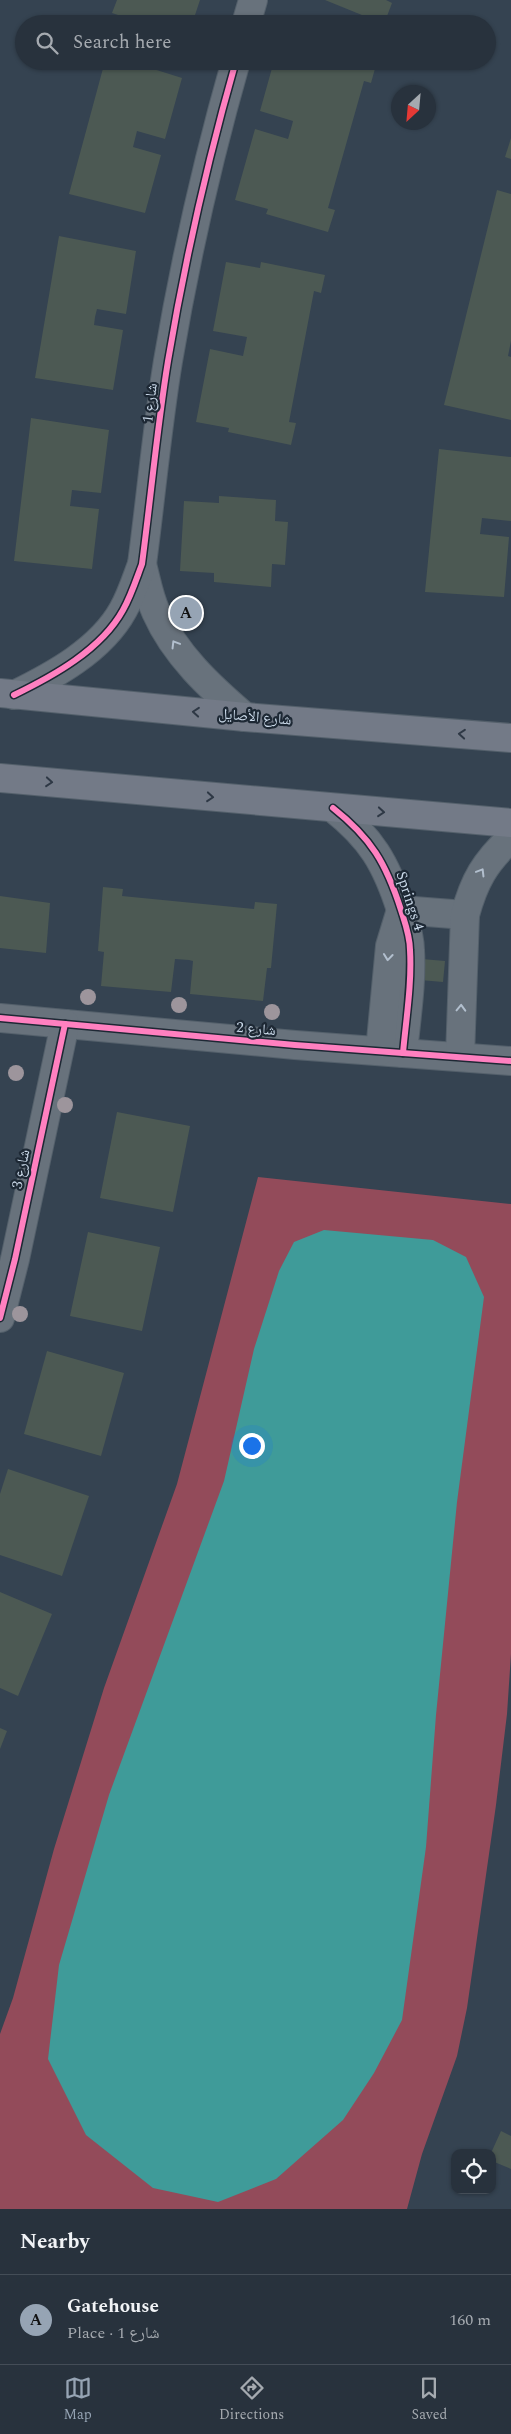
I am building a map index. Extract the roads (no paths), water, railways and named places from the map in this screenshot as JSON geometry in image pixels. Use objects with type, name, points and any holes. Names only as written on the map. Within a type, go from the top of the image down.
[{"type":"main road","name":"شارع الأصايل","points":[[7,694],[245,717],[511,738]]},
{"type":"main road","points":[[0,778],[511,823]]},
{"type":"street","points":[[249,15],[253,0]]},
{"type":"street","name":"شارع 1","points":[[7,694],[60,672],[106,634],[122,612],[133,590],[142,564],[168,362],[175,325],[198,214],[234,70]]},
{"type":"street","name":"شارع 1","points":[[142,564],[157,614],[182,655],[214,690],[245,717]]},
{"type":"street","name":"Springs 4","points":[[333,808],[370,842],[391,878],[401,910],[410,948],[391,1052]]},
{"type":"street","points":[[460,1057],[465,915],[471,892],[481,871],[495,852],[511,838]]},
{"type":"street","points":[[401,910],[465,915]]},
{"type":"street","name":"شارع 2","points":[[0,1018],[511,1061]]},
{"type":"street","name":"شارع 3","points":[[0,1318],[15,1259],[65,1024]]},
{"type":"place","name":"Gatehouse","points":[[186,613]]}]
